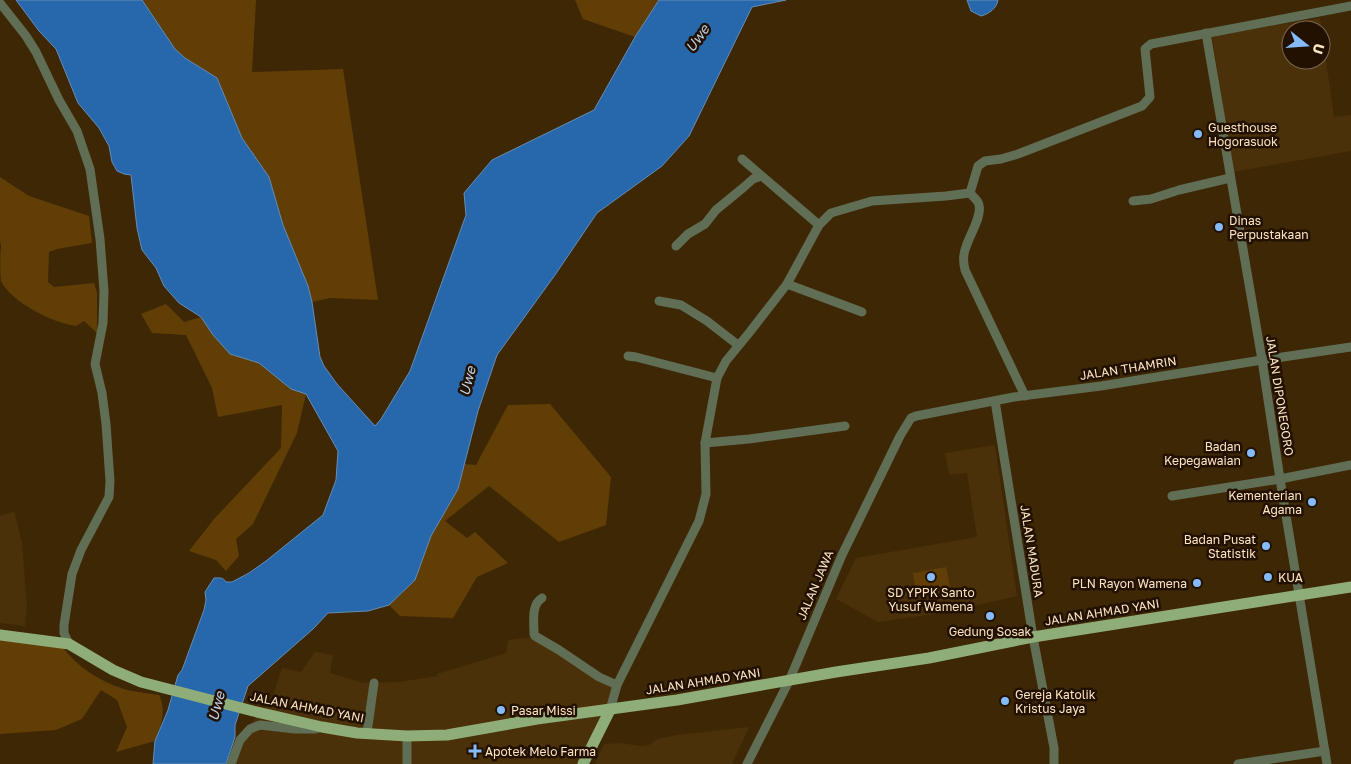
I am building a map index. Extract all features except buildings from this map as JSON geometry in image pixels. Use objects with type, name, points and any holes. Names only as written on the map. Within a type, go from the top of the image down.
[{"type":"main road","name":"JALAN AHMAD YANI","points":[[69,644],[113,670],[141,682],[253,711],[322,727],[367,733],[407,736],[447,735],[677,700],[929,658],[1033,637],[1351,587]]},
{"type":"main road","points":[[0,635],[69,644]]},
{"type":"main road","points":[[583,764],[610,710]]},
{"type":"street","points":[[0,3],[36,52],[59,100],[77,131],[90,169],[100,239],[104,291],[103,323],[95,364],[102,393],[106,424],[110,481],[109,497],[81,550],[72,574],[64,633],[69,644]]},
{"type":"street","points":[[970,193],[978,166],[985,161],[1018,154],[1142,106],[1150,97],[1145,49],[1151,44],[1351,6]]},
{"type":"street","name":"JALAN DIPONEGORO","points":[[1206,33],[1262,360],[1327,764]]},
{"type":"street","points":[[742,159],[819,224]]},
{"type":"street","points":[[676,246],[688,234],[705,224],[716,210],[748,183],[760,176]]},
{"type":"street","points":[[1133,201],[1152,199],[1179,190],[1230,178]]},
{"type":"street","points":[[610,710],[617,685],[699,521],[706,494],[704,443],[717,378],[726,361],[787,284],[819,224],[831,213],[872,201],[970,193]]},
{"type":"street","points":[[970,193],[978,202],[980,208],[965,248],[963,262],[965,270],[1025,396]]},
{"type":"street","points":[[787,284],[862,312]]},
{"type":"street","points":[[658,302],[681,305],[707,321],[738,345]]},
{"type":"street","name":"JALAN THAMRIN","points":[[911,418],[1025,396],[1351,347]]},
{"type":"street","points":[[628,356],[717,378]]},
{"type":"street","name":"JALAN MADURA","points":[[995,401],[1033,637],[1054,748],[1054,764]]},
{"type":"street","name":"JALAN JAWA","points":[[747,764],[789,681],[842,555],[900,436],[911,418]]},
{"type":"street","points":[[704,443],[846,426]]},
{"type":"street","points":[[1172,496],[1280,479],[1351,465]]},
{"type":"street","points":[[542,598],[535,605],[534,634],[599,677],[617,685]]},
{"type":"street","points":[[367,733],[374,683]]},
{"type":"street","points":[[231,764],[240,740],[250,729],[260,725],[295,729],[322,727]]},
{"type":"street","points":[[407,736],[407,764]]},
{"type":"street","points":[[1238,764],[1325,750]]},
{"type":"shaded area","points":[[142,0],[256,0],[252,72],[343,69],[378,300],[330,298],[312,302],[308,286],[283,225],[269,177],[242,138],[217,78],[185,58],[175,49]]},
{"type":"shaded area","points":[[575,0],[659,0],[635,37],[583,19]]},
{"type":"shaded area","points":[[1281,24],[1281,70],[1327,70],[1334,117],[1351,115],[1351,151],[1233,172],[1212,36]]},
{"type":"shaded area","points":[[0,177],[29,196],[89,216],[92,243],[49,252],[48,282],[54,287],[94,283],[97,293],[97,333],[84,321],[76,326],[45,316],[23,304],[6,289],[1,281]]},
{"type":"shaded area","points":[[166,304],[184,322],[201,317],[213,335],[230,354],[259,363],[291,389],[306,394],[297,433],[253,524],[236,539],[239,556],[226,571],[216,560],[189,551],[214,519],[281,448],[282,405],[218,417],[212,388],[186,335],[152,333],[141,314]]},
{"type":"shaded area","points":[[550,404],[611,477],[606,525],[559,542],[489,486],[445,521],[467,538],[475,532],[508,563],[477,577],[453,618],[400,616],[389,605],[415,580],[431,536],[458,489],[465,464],[476,465],[508,405]]},
{"type":"shaded area","name":"SD YPPK Santo Yusuf Wamena","points":[[995,445],[1017,596],[947,612],[878,622],[836,599],[856,558],[977,537],[967,473],[949,475],[945,453]]},
{"type":"shaded area","points":[[14,511],[22,543],[27,606],[25,626],[0,623],[0,516]]},
{"type":"shaded area","points":[[946,567],[950,587],[916,592],[913,573]]},
{"type":"shaded area","name":"Pasar Missi","points":[[533,637],[616,689],[581,764],[230,764],[243,732],[271,701],[282,668],[301,672],[315,652],[333,655],[330,673],[364,683],[398,682],[438,676],[437,674],[506,653],[508,640]]},
{"type":"shaded area","points":[[0,639],[63,648],[83,668],[106,682],[128,690],[159,695],[163,713],[155,741],[116,752],[127,727],[117,700],[101,690],[82,719],[56,730],[0,734]]},
{"type":"shaded area","points":[[749,727],[732,764],[595,764],[604,744],[620,743],[641,746],[649,745],[658,739],[677,735]]},
{"type":"water","name":"Uwe","points":[[16,0],[142,0],[175,49],[185,58],[217,78],[242,138],[269,177],[283,225],[308,286],[320,357],[324,366],[337,384],[375,426],[410,371],[466,215],[464,193],[492,160],[594,110],[635,37],[659,0],[786,0],[752,7],[689,136],[662,166],[597,213],[497,355],[478,411],[458,489],[431,536],[415,580],[389,605],[368,611],[328,613],[313,629],[248,686],[235,725],[235,737],[226,764],[153,764],[155,741],[168,710],[178,675],[182,670],[204,610],[205,592],[214,578],[221,578],[226,582],[232,582],[249,573],[323,515],[336,480],[338,451],[306,394],[291,389],[259,363],[230,354],[213,335],[201,317],[179,303],[164,286],[156,268],[142,250],[137,228],[131,175],[117,171],[112,162],[109,146],[99,128],[78,103],[56,49],[39,31]]},
{"type":"water","points":[[967,0],[998,0],[992,10],[981,16],[971,11]]},
{"type":"place","name":"Guesthouse Hogorasuok","points":[[1198,134]]},
{"type":"place","name":"Dinas Perpustakaan","points":[[1219,227]]},
{"type":"place","name":"Badan Kepegawaian","points":[[1251,453]]},
{"type":"place","name":"Kementerian Agama","points":[[1312,502]]},
{"type":"place","name":"Badan Pusat Statistik","points":[[1266,546]]},
{"type":"place","name":"SD YPPK Santo Yusuf Wamena","points":[[931,577]]},
{"type":"place","name":"KUA","points":[[1268,577]]},
{"type":"place","name":"PLN Rayon Wamena","points":[[1197,583]]},
{"type":"place","name":"Gedung Sosak","points":[[990,616]]},
{"type":"place","name":"Gereja Katolik Kristus Jaya","points":[[1005,701]]},
{"type":"place","name":"Pasar Missi","points":[[501,710]]},
{"type":"place","name":"Apotek Melo Farma","points":[[475,751]]}]
